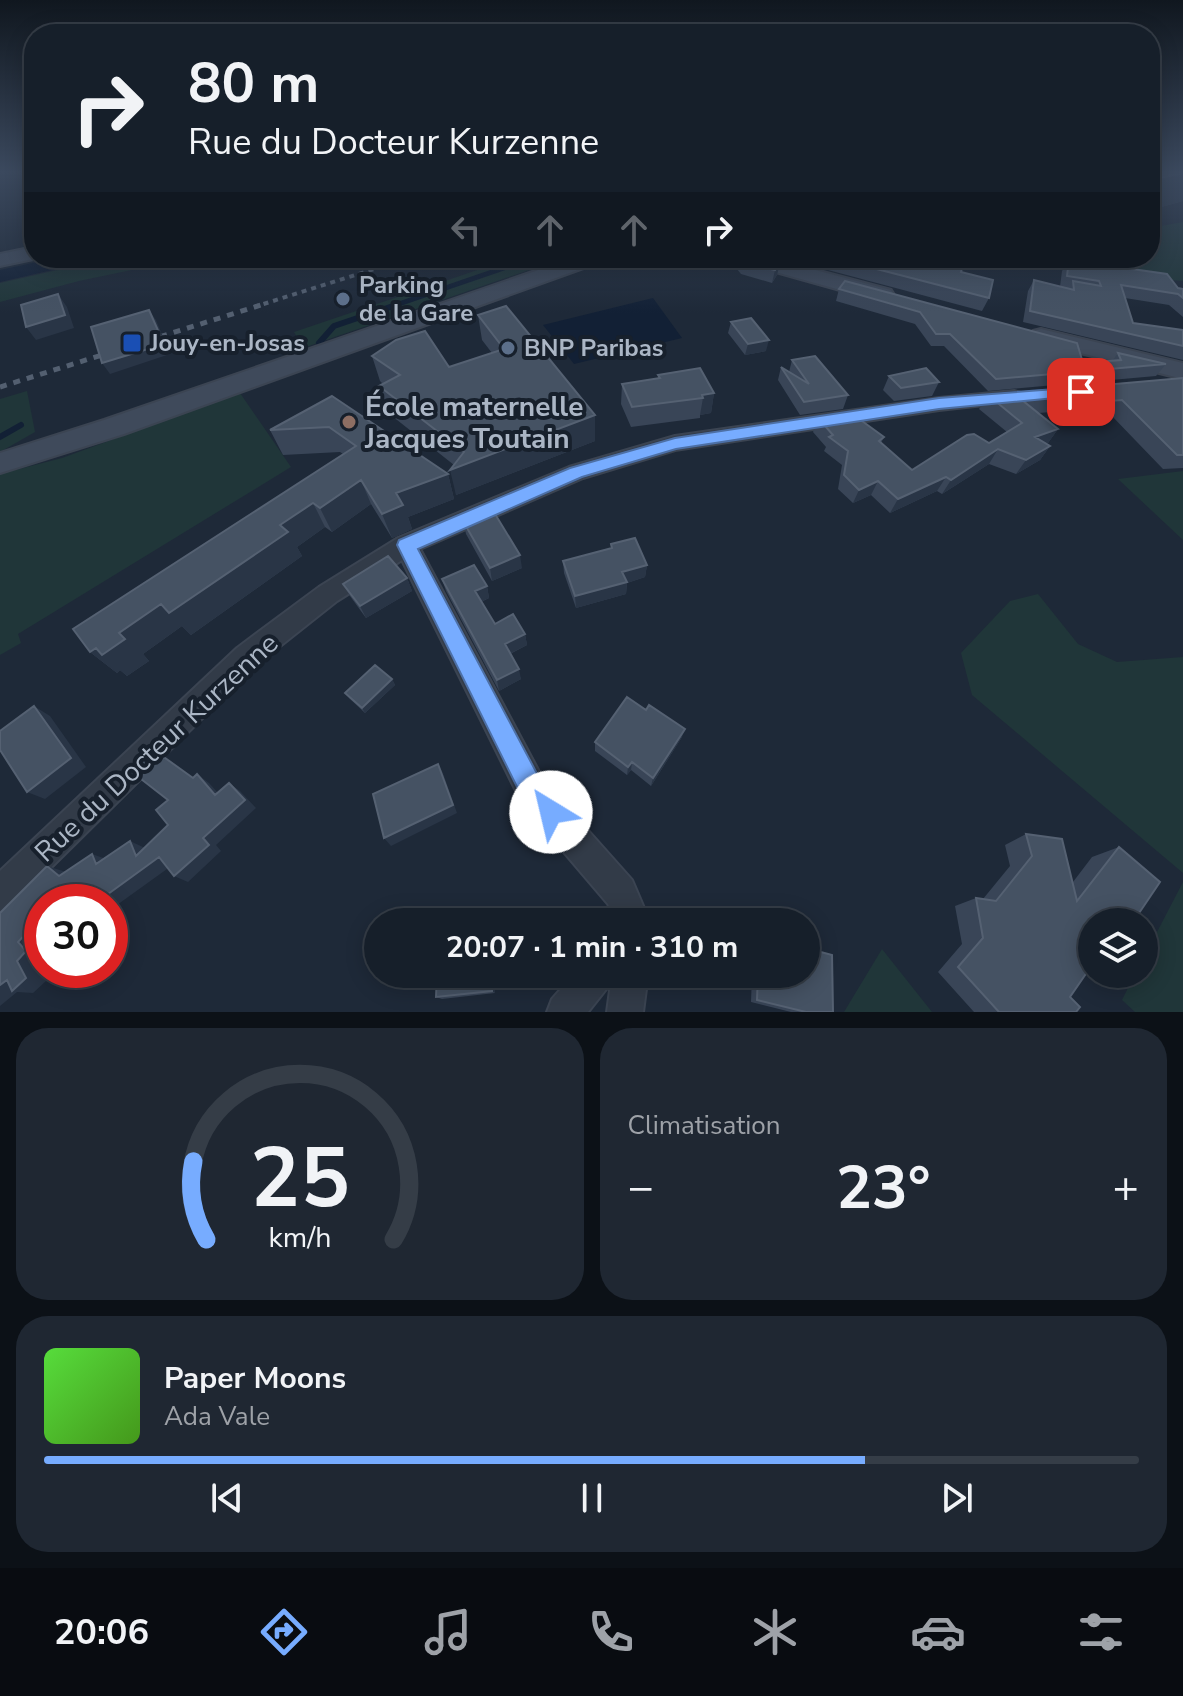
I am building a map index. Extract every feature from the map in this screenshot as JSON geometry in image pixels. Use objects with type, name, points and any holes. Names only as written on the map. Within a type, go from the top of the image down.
[{"type":"main road","points":[[0,260],[24,255]]},
{"type":"main road","points":[[0,463],[114,427],[368,337],[420,325],[457,311],[484,296],[560,268]]},
{"type":"main road","points":[[783,268],[911,303]]},
{"type":"main road","points":[[1016,330],[1176,374]]},
{"type":"street","name":"Rue du Docteur Kurzenne","points":[[0,894],[246,657],[328,594],[406,545],[576,472],[675,443],[939,404],[1031,396]]},
{"type":"street","points":[[406,545],[533,792],[620,892],[627,908]]},
{"type":"street","points":[[565,1012],[585,988]]},
{"type":"street","points":[[625,1012],[628,988]]},
{"type":"green space","points":[[1183,222],[1183,281],[1069,268],[1160,268],[1160,226]]},
{"type":"green space","points":[[66,268],[141,268],[0,302],[0,283]]},
{"type":"green space","points":[[483,268],[535,268],[303,348],[294,332]]},
{"type":"green space","points":[[27,391],[35,432],[0,452],[0,399]]},
{"type":"green space","points":[[240,393],[291,467],[18,634],[21,643],[0,655],[0,474],[62,458]]},
{"type":"green space","points":[[1183,471],[1183,540],[1118,479]]},
{"type":"green space","points":[[1038,594],[1078,644],[1117,662],[1183,657],[1183,873],[972,695],[961,653],[1010,601]]},
{"type":"green space","points":[[1183,882],[1183,1012],[1135,1012],[1122,1000],[1128,988],[1158,988],[1158,930]]},
{"type":"green space","points":[[882,949],[932,1012],[844,1012]]},
{"type":"water","points":[[24,265],[24,268],[61,268],[0,282],[0,270]]},
{"type":"water","points":[[653,298],[682,338],[574,364],[543,325]]},
{"type":"building","points":[[873,268],[962,268],[961,272],[993,280],[989,298]]},
{"type":"building","points":[[1068,268],[1125,268],[1167,274],[1178,288],[1183,289],[1183,298],[1178,294],[1121,285],[1133,323],[1183,330],[1183,346],[1030,311],[1034,280],[1074,290],[1073,281],[1101,286],[1099,281],[1067,276]]},
{"type":"building","points":[[845,281],[1077,343],[1083,363],[1121,360],[1118,353],[1166,364],[996,379],[950,334],[936,334],[920,312],[839,289]]},
{"type":"building","points":[[58,294],[65,315],[26,327],[21,305]]},
{"type":"building","points":[[506,306],[595,415],[450,470],[464,452],[379,386],[400,375],[372,356],[396,340],[425,331],[449,367],[504,349],[478,315]]},
{"type":"building","points":[[149,310],[164,344],[102,363],[91,327]]},
{"type":"building","points":[[751,318],[769,340],[748,344],[731,322]]},
{"type":"building","points":[[815,356],[848,395],[804,402],[781,367],[809,384],[792,360]]},
{"type":"building","points":[[700,368],[714,393],[702,395],[703,398],[632,407],[622,384],[660,378],[658,375]]},
{"type":"building","points":[[926,368],[939,382],[901,388],[889,376]]},
{"type":"building","points":[[1183,378],[1183,455],[1177,455],[1122,400],[1095,402],[1090,396],[1022,400],[1058,429],[1035,437],[1050,446],[1026,460],[998,449],[951,480],[946,477],[898,499],[878,481],[859,490],[844,475],[848,451],[829,437],[833,435],[818,418],[851,413],[884,437],[879,441],[912,470],[967,435],[974,434],[989,443],[1022,423],[988,395],[1013,393],[1018,397],[1014,393]]},
{"type":"building","points":[[332,396],[448,474],[396,493],[403,505],[382,514],[361,480],[320,508],[313,503],[280,525],[288,532],[169,613],[161,604],[119,633],[125,639],[102,655],[96,648],[90,652],[73,629],[356,446],[329,427],[270,430]]},
{"type":"building","points":[[492,509],[520,555],[490,568],[463,521]]},
{"type":"building","points":[[635,538],[647,565],[622,572],[627,582],[575,596],[563,561],[612,548],[611,544]]},
{"type":"building","points":[[388,556],[407,578],[360,606],[343,584]]},
{"type":"building","points":[[474,565],[487,586],[475,591],[495,624],[513,614],[525,634],[505,644],[519,669],[497,680],[442,579]]},
{"type":"building","points":[[375,665],[392,679],[362,708],[345,693]]},
{"type":"building","points":[[627,697],[646,710],[649,705],[685,729],[653,778],[632,762],[628,767],[595,742]]},
{"type":"building","points":[[34,706],[71,758],[27,792],[0,750],[0,731]]},
{"type":"building","points":[[154,750],[193,778],[197,774],[215,795],[229,783],[245,800],[203,838],[209,845],[174,876],[159,857],[122,884],[29,884],[47,866],[59,876],[92,854],[96,864],[130,841],[136,856],[168,825],[156,810],[168,800],[132,772]]},
{"type":"building","points":[[438,764],[453,805],[384,838],[373,794]]},
{"type":"building","points":[[1026,834],[1062,839],[1077,901],[1119,847],[1160,882],[1142,908],[1078,908],[1078,985],[1070,997],[1080,1007],[1076,1012],[999,1012],[958,967],[983,938],[976,898],[996,901],[1032,856]]},
{"type":"building","points":[[24,889],[24,936],[18,942],[24,953],[17,961],[24,980],[12,991],[7,980],[0,985],[0,913]]},
{"type":"building","points":[[820,952],[832,955],[833,1012],[806,1012],[757,1000],[757,988],[820,988]]},
{"type":"building","points":[[436,988],[492,988],[492,991],[436,997]]},
{"type":"waterway","points":[[390,307],[504,268]]},
{"type":"waterway","points":[[319,343],[334,326],[396,305]]},
{"type":"waterway","points":[[0,437],[21,425]]},
{"type":"railway","points":[[254,307],[377,268]]},
{"type":"railway","points":[[0,387],[261,305]]},
{"type":"place","name":"Parking de la Gare","points":[[343,299]]},
{"type":"place","name":"Jouy-en-Josas","points":[[132,343]]},
{"type":"place","name":"BNP Paribas","points":[[508,348]]},
{"type":"place","name":"École maternelle Jacques Toutain","points":[[349,422]]},
{"type":"route","points":[[551,812],[533,792],[406,545],[576,472],[675,443],[939,404],[1081,392]]}]
